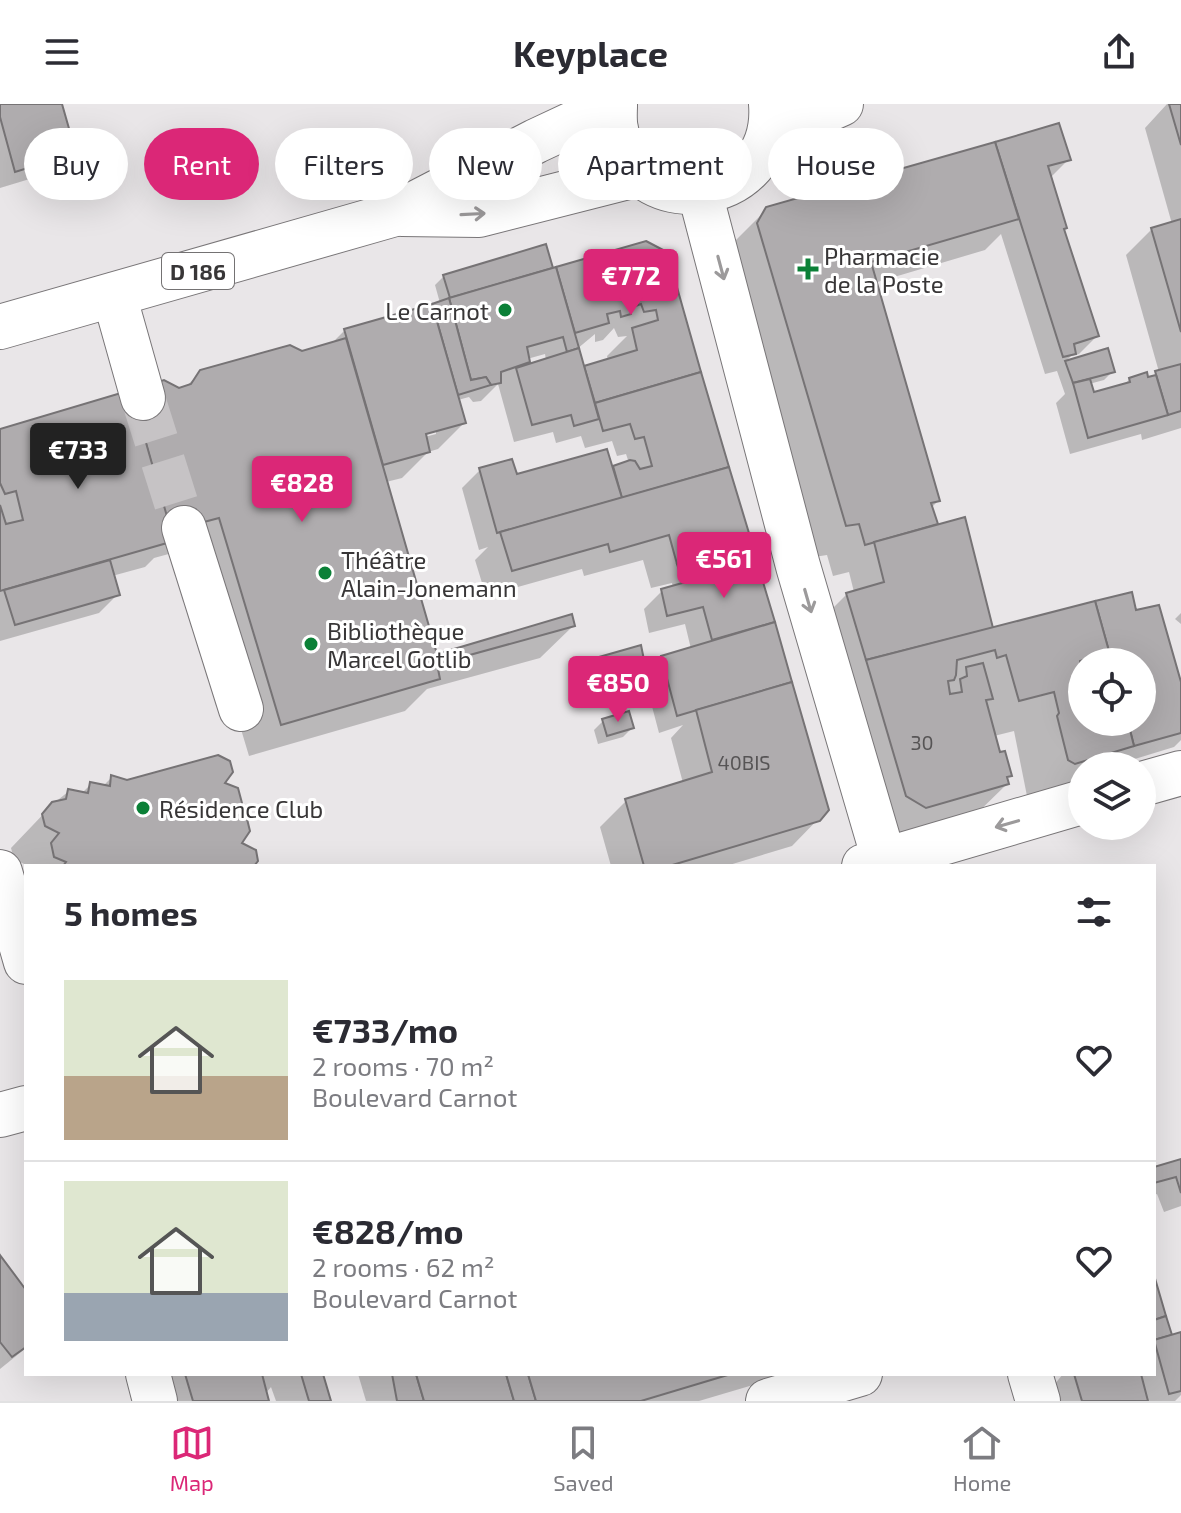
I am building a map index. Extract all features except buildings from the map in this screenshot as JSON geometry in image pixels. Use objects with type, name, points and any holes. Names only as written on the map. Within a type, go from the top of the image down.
[{"type":"street","points":[[615,104],[616,128]]},
{"type":"street","name":"D 186","points":[[0,327],[395,214],[615,104]]},
{"type":"street","points":[[752,167],[757,162],[770,120],[841,104]]},
{"type":"street","name":"D 186","points":[[395,214],[479,215],[558,195]]},
{"type":"street","points":[[702,200],[878,864],[1068,806]]},
{"type":"street","points":[[114,295],[143,398]]},
{"type":"street","points":[[184,528],[241,709]]},
{"type":"street","points":[[1156,780],[1181,773]]},
{"type":"street","points":[[0,872],[24,955]]},
{"type":"street","points":[[0,1115],[24,1109]]},
{"type":"street","points":[[149,1376],[155,1401]]},
{"type":"street","points":[[768,1401],[853,1376]]},
{"type":"street","points":[[1031,1376],[1038,1401]]},
{"type":"tunnel","points":[[143,398],[184,528]]},
{"type":"place","name":"Pharmacie de la Poste","points":[[808,269]]},
{"type":"place","name":"Le Carnot","points":[[505,310]]},
{"type":"place","name":"Théâtre Alain-Jonemann","points":[[325,573]]},
{"type":"place","name":"Bibliothèque Marcel Gotlib","points":[[311,644]]},
{"type":"place","name":"Résidence Club","points":[[143,808]]}]
